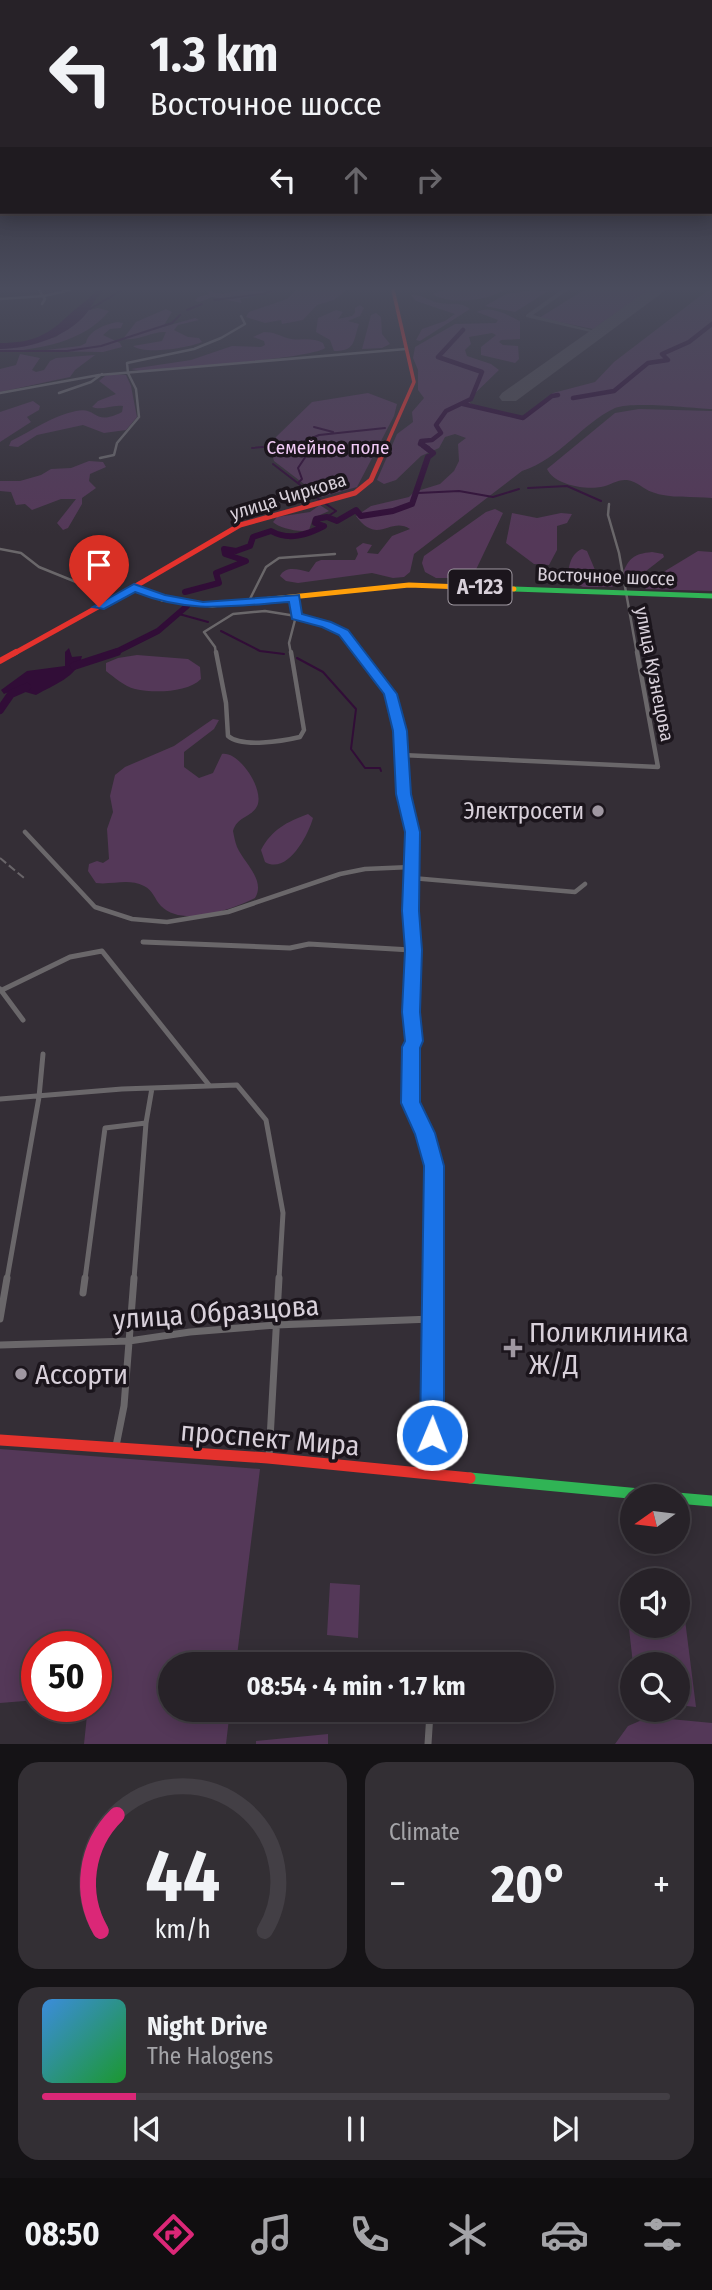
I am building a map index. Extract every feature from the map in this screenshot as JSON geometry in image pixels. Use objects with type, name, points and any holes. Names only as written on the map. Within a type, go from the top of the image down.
[{"type":"main road","name":"улица Чиркова","points":[[0,661],[240,525],[355,492],[371,480],[412,388],[414,382],[411,371]]},
{"type":"main road","name":"Восточное шоссе","points":[[248,603],[409,585],[712,596]]},
{"type":"main road","name":"А-123","points":[[134,587],[172,601],[224,605],[248,603]]},
{"type":"main road","points":[[295,598],[296,616],[326,624],[344,633],[375,671],[396,708],[402,755],[403,794],[412,832],[414,950],[411,1012],[414,1041],[411,1047],[411,1103],[425,1133],[434,1166],[431,1473]]},
{"type":"main road","name":"проспект Мира","points":[[0,1440],[268,1458],[620,1492]]},
{"type":"main road","points":[[690,1499],[712,1501]]},
{"type":"street","points":[[0,393],[103,373],[147,371]]},
{"type":"street","points":[[59,393],[91,382],[103,373]]},
{"type":"street","points":[[100,458],[114,455],[117,443],[139,417],[136,389],[128,373]]},
{"type":"street","name":"улица Кузнецова","points":[[402,755],[657,767],[619,552],[608,515],[609,504]]},
{"type":"street","points":[[0,549],[21,553],[39,567],[86,586],[93,591],[99,607]]},
{"type":"street","points":[[248,603],[271,561],[279,558],[335,554]]},
{"type":"street","points":[[258,611],[296,616],[289,643],[304,730],[300,737],[280,742],[234,741],[228,736],[226,703],[215,647],[204,632],[227,616],[258,611]]},
{"type":"street","points":[[25,832],[95,907],[132,919],[167,922],[228,912],[340,874],[365,869],[411,867]]},
{"type":"street","points":[[411,878],[575,892],[585,884]]},
{"type":"street","points":[[143,942],[290,947],[309,944],[414,950]]},
{"type":"street","points":[[23,1020],[0,990],[79,954],[99,950],[107,955],[209,1084]]},
{"type":"street","points":[[0,1319],[39,1097],[43,1054]]},
{"type":"street","points":[[0,1099],[209,1084],[237,1085],[266,1120],[283,1213],[268,1458]]},
{"type":"street","points":[[116,1447],[124,1406],[146,1123],[152,1088]]},
{"type":"street","points":[[83,1293],[105,1128],[146,1123]]},
{"type":"street","name":"улица Образцова","points":[[0,1345],[129,1340],[276,1325],[434,1318]]},
{"type":"street","points":[[428,1744],[429,1722]]},
{"type":"green space","points":[[0,371],[74,371],[70,377],[0,392]]},
{"type":"green space","points":[[418,371],[498,371],[468,400],[471,404],[509,416],[526,416],[553,393],[595,382],[605,371],[712,371],[712,409],[648,405],[615,408],[591,423],[548,458],[522,471],[414,554],[410,572],[404,577],[393,578],[372,573],[298,583],[286,581],[280,576],[289,569],[309,572],[316,562],[321,560],[355,560],[358,554],[356,548],[363,543],[372,545],[367,553],[378,554],[392,536],[410,529],[396,526],[371,529],[356,516],[371,506],[409,497],[414,492],[440,484],[454,471],[459,461],[458,444],[466,438],[455,434],[445,437],[439,448],[421,456],[396,480],[384,484],[377,480],[397,434],[413,422],[412,412],[424,398],[418,390]]},
{"type":"green space","points":[[114,374],[126,375],[131,386],[137,417],[126,430],[104,433],[83,425],[37,435],[18,447],[9,446],[11,441],[67,413],[83,410],[106,417],[122,412],[123,406],[92,407],[98,401],[116,394],[99,381]]},
{"type":"green space","name":"Семейное поле","points":[[368,393],[397,404],[394,416],[357,487],[321,497],[274,461],[271,450],[276,437],[312,402]]},
{"type":"green space","points":[[33,401],[40,406],[39,410],[27,417],[31,422],[0,442],[0,412]]},
{"type":"green space","points":[[639,409],[712,411],[712,498],[659,494],[627,480],[601,487],[579,487],[563,483],[547,469],[615,413]]},
{"type":"green space","points":[[89,461],[103,462],[106,467],[90,474],[89,481],[96,488],[82,498],[82,504],[68,528],[63,530],[57,523],[76,499],[61,499],[32,510],[25,504],[16,505],[11,492],[0,491],[0,481],[20,481],[51,469],[71,468]]},
{"type":"green space","points":[[320,505],[329,511],[313,518],[309,530],[290,529],[273,522],[277,517],[310,512]]},
{"type":"green space","points":[[495,509],[503,513],[472,578],[436,578],[425,572],[422,563],[424,556],[486,512]]},
{"type":"green space","points":[[512,513],[537,518],[561,513],[572,514],[567,523],[557,526],[557,550],[549,565],[534,564],[506,543]]},
{"type":"green space","points":[[582,549],[587,551],[598,577],[608,581],[613,587],[583,587],[568,580],[572,558]]},
{"type":"green space","points":[[698,551],[712,552],[712,591],[645,589],[665,571]]},
{"type":"green space","points":[[652,552],[663,554],[664,557],[637,578],[632,580],[622,575],[632,558]]},
{"type":"green space","points":[[137,655],[188,659],[200,667],[201,679],[179,689],[151,691],[131,688],[106,671],[106,663]]},
{"type":"green space","points":[[213,719],[219,720],[214,729],[184,752],[184,767],[199,778],[213,773],[222,754],[236,759],[250,774],[258,793],[256,808],[237,823],[233,831],[237,847],[256,878],[258,891],[255,898],[221,911],[182,916],[161,906],[144,886],[126,882],[96,883],[88,871],[89,864],[97,861],[103,863],[109,859],[107,829],[113,812],[110,796],[115,775],[125,767],[174,746]]},
{"type":"green space","points":[[308,814],[313,818],[301,843],[289,859],[273,865],[265,862],[261,850],[275,831]]},
{"type":"green space","points":[[0,1449],[260,1469],[237,1652],[158,1652],[158,1722],[229,1722],[226,1744],[84,1744],[86,1722],[112,1722],[112,1631],[21,1631],[21,1701],[0,1703]]},
{"type":"green space","points":[[330,1583],[360,1585],[358,1638],[327,1635]]},
{"type":"green space","points":[[630,1638],[687,1638],[689,1652],[632,1652]]},
{"type":"green space","points":[[690,1659],[696,1707],[690,1706]]},
{"type":"green space","points":[[637,1722],[712,1723],[712,1744],[615,1744],[628,1726]]},
{"type":"green space","points":[[328,1734],[328,1744],[256,1744],[256,1741]]},
{"type":"shaded area","points":[[69,648],[72,657],[82,656],[76,670],[64,680],[36,695],[15,689],[4,694],[1,690],[27,671],[65,666],[65,652]]},
{"type":"waterway","points":[[424,446],[420,444],[421,441],[432,440],[441,433],[436,425],[446,411],[471,399],[480,371]]},
{"type":"waterway","points":[[573,398],[614,391],[638,371]]},
{"type":"waterway","points":[[463,404],[523,418],[552,396],[558,395]]},
{"type":"waterway","points":[[314,427],[333,432]]},
{"type":"waterway","points":[[252,448],[298,444],[319,435],[385,428]]},
{"type":"waterway","points":[[185,592],[219,583],[216,573],[246,561],[225,554],[224,549],[236,551],[250,546],[253,537],[271,531],[284,536],[298,536],[324,526],[315,523],[316,519],[327,517],[337,521],[356,510],[361,516],[393,511],[412,504],[428,457],[433,453],[424,446]]},
{"type":"waterway","points":[[424,446],[428,448]]},
{"type":"waterway","points":[[298,483],[302,479],[298,468],[306,456]]},
{"type":"waterway","points":[[273,464],[321,501]]},
{"type":"waterway","points":[[528,488],[567,486],[601,501]]},
{"type":"waterway","points":[[418,493],[459,491],[493,497],[519,489]]},
{"type":"waterway","points":[[326,504],[336,511],[327,517]]},
{"type":"waterway","points":[[114,653],[158,631],[187,606]]},
{"type":"waterway","points":[[179,614],[208,622]]},
{"type":"waterway","points":[[221,631],[260,651],[284,654]]},
{"type":"waterway","points":[[74,666],[114,653]]},
{"type":"waterway","points":[[297,658],[323,672],[356,709],[351,749],[365,768],[380,768],[381,771]]},
{"type":"waterway","points":[[0,710],[11,694],[27,687]]},
{"type":"runway","points":[[509,397],[545,371]]},
{"type":"railway","points":[[0,858],[24,878]]},
{"type":"traffic: fast","points":[[514,589],[712,596]]},
{"type":"traffic: fast","points":[[295,598],[296,616],[326,624],[344,633],[383,683],[396,708],[400,731],[403,794],[412,832],[411,921]]},
{"type":"traffic: fast","points":[[470,1478],[620,1492]]},
{"type":"traffic: fast","points":[[690,1499],[712,1501]]},
{"type":"traffic: slow","points":[[134,587],[162,599],[212,605],[409,585],[514,589]]},
{"type":"traffic: slow","points":[[411,921],[411,1009],[414,1034],[411,1047],[411,1103],[425,1133],[434,1166],[431,1473]]},
{"type":"traffic: jam","points":[[134,587],[240,525],[355,493],[371,480],[414,382],[412,371]]},
{"type":"traffic: jam","points":[[0,661],[134,587]]},
{"type":"traffic: jam","points":[[0,1440],[268,1458],[470,1478]]},
{"type":"place","name":"Электросети","points":[[598,811]]},
{"type":"place","name":"Поликлиника Ж/Д","points":[[513,1348]]},
{"type":"place","name":"Ассорти","points":[[21,1374]]},
{"type":"route","points":[[99,607],[134,587],[152,596],[203,605],[295,598],[296,616],[335,627],[351,640],[375,671],[396,708],[402,755],[403,794],[412,832],[410,911],[414,950],[411,1012],[414,1041],[411,1047],[411,1103],[425,1133],[434,1166],[432,1435]]}]
